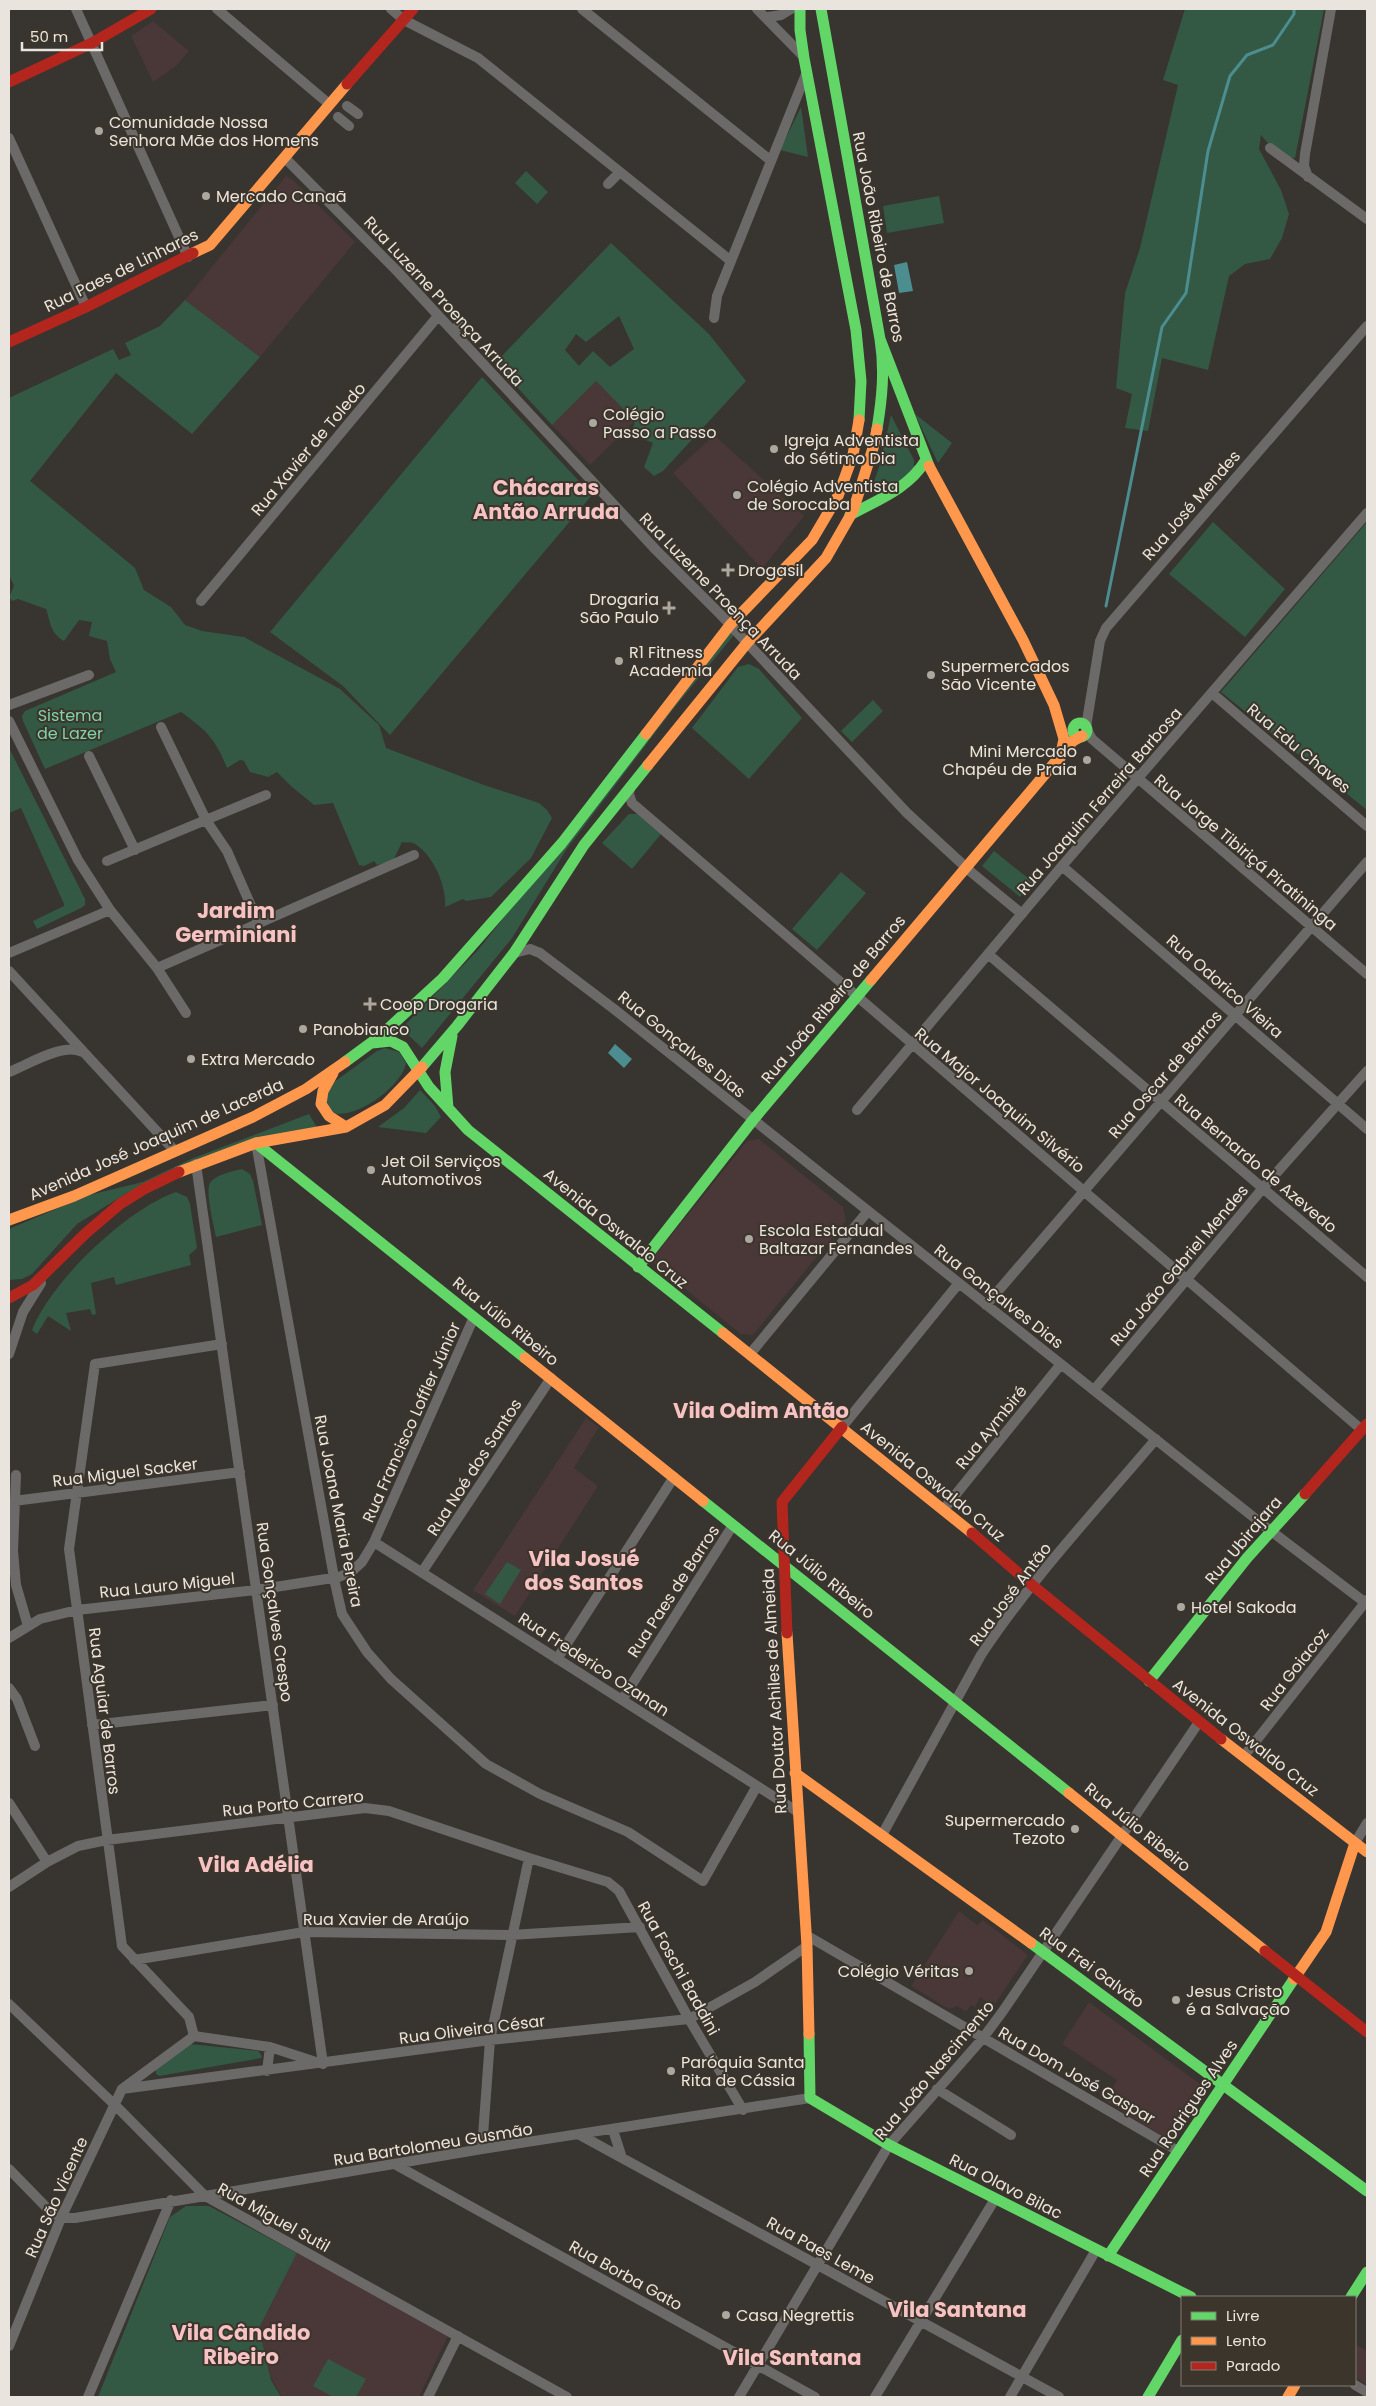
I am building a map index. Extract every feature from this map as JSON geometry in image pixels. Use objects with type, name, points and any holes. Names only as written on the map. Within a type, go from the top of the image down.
[{"type":"main road","points":[[9,82],[92,43],[139,18],[151,9]]},
{"type":"main road","name":"Rua Paes de Linhares","points":[[9,342],[86,307],[210,245],[329,104],[413,9]]},
{"type":"main road","points":[[800,9],[800,30],[807,71]]},
{"type":"main road","name":"Rua João Ribeiro de Barros","points":[[822,9],[880,340],[902,402],[926,460],[1023,640],[1054,705],[1064,739],[1060,758]]},
{"type":"main road","name":"Avenida José Joaquim de Lacerda","points":[[9,1220],[74,1196],[252,1116],[294,1095],[372,1043],[443,978],[562,843],[730,625],[812,540],[838,496],[853,456],[860,398],[856,330],[807,71]]},
{"type":"main road","points":[[9,1298],[33,1286],[86,1232],[120,1204],[144,1189],[196,1164],[256,1143],[346,1127],[385,1105],[418,1072],[514,953],[584,845],[630,787],[747,643],[826,558],[850,515],[870,462],[882,393],[883,358],[880,340]]},
{"type":"main road","points":[[860,398],[865,395],[882,393],[902,402]]},
{"type":"main road","points":[[904,487],[919,473],[926,460]]},
{"type":"main road","points":[[850,515],[904,487],[935,478]]},
{"type":"main road","name":"Rua João Ribeiro de Barros","points":[[638,1268],[752,1120],[1084,729],[1070,720],[1054,705]]},
{"type":"main road","points":[[448,1108],[444,1072],[448,1048],[457,1026]]},
{"type":"main road","name":"Avenida Oswaldo Cruz","points":[[372,1043],[391,1041],[403,1046],[418,1072],[448,1108],[468,1130],[502,1159],[944,1509],[1032,1585],[1199,1722],[1367,1852]]},
{"type":"main road","points":[[340,1064],[322,1090],[320,1105],[325,1114],[346,1127]]},
{"type":"main road","name":"Rua Júlio Ribeiro","points":[[256,1143],[1367,2032]]},
{"type":"main road","points":[[9,1288],[20,1288],[29,1284],[52,1266]]},
{"type":"main road","name":"Rua Doutor Achiles de Almeida","points":[[810,2098],[806,1940],[783,1564],[782,1502],[842,1427]]},
{"type":"main road","name":"Rua Ubirajara","points":[[1149,1681],[1271,1531],[1365,1427]]},
{"type":"main road","name":"Rua Frei Galvão","points":[[795,1773],[1044,1952],[1367,2191]]},
{"type":"main road","name":"Rua Rodrigues Alves","points":[[1108,2256],[1326,1932],[1355,1843]]},
{"type":"main road","name":"Rua Olavo Bilac","points":[[810,2098],[889,2146],[1189,2296]]},
{"type":"main road","points":[[1352,2296],[1367,2272]]},
{"type":"main road","points":[[1148,2397],[1181,2342]]},
{"type":"main road","points":[[1288,2397],[1294,2386]]},
{"type":"street","points":[[76,9],[188,257]]},
{"type":"street","points":[[217,9],[329,104]]},
{"type":"street","points":[[391,9],[404,20],[478,58],[731,261]]},
{"type":"street","points":[[582,9],[770,160]]},
{"type":"street","points":[[757,9],[768,18],[804,58]]},
{"type":"street","points":[[768,18],[781,15],[791,9]]},
{"type":"street","points":[[1308,177],[1304,166],[1305,154],[1331,9]]},
{"type":"street","points":[[714,318],[717,296],[807,71]]},
{"type":"street","points":[[347,106],[358,114]]},
{"type":"street","points":[[338,117],[349,126]]},
{"type":"street","points":[[9,138],[86,307]]},
{"type":"street","points":[[1270,148],[1367,219]]},
{"type":"street","name":"Rua Luzerne Proença Arruda","points":[[285,158],[400,268],[438,316],[456,328],[656,550],[730,625],[907,814],[966,868],[1022,914]]},
{"type":"street","points":[[608,184],[619,173]]},
{"type":"street","name":"Rua Xavier de Toledo","points":[[201,601],[438,316]]},
{"type":"street","name":"Rua José Mendes","points":[[1084,729],[1100,641],[1106,628],[1367,326]]},
{"type":"street","name":"Rua Joaquim Ferreira Barbosa","points":[[857,1110],[1062,866],[1367,513]]},
{"type":"street","points":[[9,705],[89,675]]},
{"type":"street","name":"Rua Edu Chaves","points":[[1212,693],[1367,826]]},
{"type":"street","points":[[9,721],[78,860],[110,910],[156,968],[186,1013]]},
{"type":"street","points":[[161,727],[206,820],[227,851],[259,924]]},
{"type":"street","name":"Rua Jorge Tibiriçá Piratininga","points":[[1084,729],[1092,739],[1138,779],[1367,974]]},
{"type":"street","points":[[89,756],[135,850]]},
{"type":"street","name":"Rua Major Joaquim Silvério","points":[[630,787],[629,794],[632,803],[912,1045],[1187,1279],[1365,1427]]},
{"type":"street","points":[[107,861],[266,795]]},
{"type":"street","points":[[156,968],[414,855]]},
{"type":"street","name":"Rua Oscar de Barros","points":[[986,1305],[1367,862]]},
{"type":"street","name":"Rua Odorico Vieira","points":[[1062,866],[1367,1129]]},
{"type":"street","points":[[9,953],[110,910]]},
{"type":"street","name":"Rua Gonçalves Dias","points":[[514,953],[530,949],[540,953],[1271,1531],[1366,1602]]},
{"type":"street","name":"Rua Bernardo de Azevedo","points":[[988,954],[1367,1277]]},
{"type":"street","points":[[9,971],[174,1150]]},
{"type":"street","points":[[62,1049],[67,1036],[64,1031]]},
{"type":"street","points":[[9,1072],[62,1049],[80,1051],[86,1055]]},
{"type":"street","name":"Rua João Gabriel Mendes","points":[[1094,1390],[1263,1188],[1367,1071]]},
{"type":"street","name":"Rua Joana Maria Pereira","points":[[256,1143],[334,1578],[342,1614],[367,1652],[391,1680],[486,1764],[540,1794],[628,1832],[703,1881],[757,1786]]},
{"type":"street","name":"Rua Gonçalves Crespo","points":[[196,1164],[323,2064]]},
{"type":"street","points":[[750,1354],[868,1211]]},
{"type":"street","points":[[9,1354],[23,1312],[52,1266]]},
{"type":"street","name":"Rua Doutor Achiles de Almeida","points":[[842,1427],[959,1283]]},
{"type":"street","name":"Rua Francisco Loffler Júnior","points":[[334,1578],[352,1571],[374,1542],[474,1317]]},
{"type":"street","name":"Rua Aguiar de Barros","points":[[194,2036],[189,2017],[122,1946],[69,1549],[95,1364],[222,1344]]},
{"type":"street","name":"Rua Aymbiré","points":[[944,1509],[1061,1364]]},
{"type":"street","name":"Rua Noé dos Santos","points":[[422,1572],[551,1378]]},
{"type":"street","name":"Rua José Antão","points":[[882,1835],[981,1655],[1032,1585],[1156,1439]]},
{"type":"street","name":"Rua Miguel Sacker","points":[[14,1502],[240,1472]]},
{"type":"street","points":[[16,1475],[13,1551],[16,1585],[28,1626]]},
{"type":"street","points":[[557,1659],[674,1477]]},
{"type":"street","name":"Rua Paes de Barros","points":[[622,1700],[734,1525]]},
{"type":"street","name":"Rua Frederico Ozanan","points":[[374,1542],[798,1812]]},
{"type":"street","name":"Rua Lauro Miguel","points":[[9,1638],[40,1619],[77,1610],[256,1590],[334,1578]]},
{"type":"street","name":"Rua Goiacoz","points":[[1244,1756],[1366,1602]]},
{"type":"street","points":[[9,1688],[17,1699],[35,1746]]},
{"type":"street","points":[[92,1725],[273,1705]]},
{"type":"street","name":"Rua João Nascimento","points":[[739,2397],[889,2146],[983,2038],[1044,1952],[1199,1722]]},
{"type":"street","points":[[9,1803],[47,1862]]},
{"type":"street","name":"Rua Porto Carrero","points":[[9,1887],[47,1862],[78,1846],[107,1840],[366,1808],[390,1811],[529,1858],[608,1882],[619,1891]]},
{"type":"street","points":[[1355,1843],[1367,1823]]},
{"type":"street","points":[[482,2149],[490,2040],[529,1858]]},
{"type":"street","name":"Rua Foschi Baddini","points":[[619,1891],[689,2019],[743,2110]]},
{"type":"street","name":"Rua Xavier de Araújo","points":[[134,1960],[304,1932],[511,1935],[640,1927]]},
{"type":"street","name":"Rua Oliveira César","points":[[122,2089],[323,2064],[490,2040],[689,2019],[755,1982],[806,1940]]},
{"type":"street","name":"Rua Dom José Gaspar","points":[[806,1940],[983,2038],[1178,2151]]},
{"type":"street","name":"Rua Miguel Sutil","points":[[9,2004],[114,2104],[205,2196],[567,2397]]},
{"type":"street","points":[[122,2089],[194,2036],[270,2048],[323,2064]]},
{"type":"street","points":[[268,2071],[270,2048]]},
{"type":"street","points":[[148,2069],[144,2078],[154,2085]]},
{"type":"street","name":"Rua São Vicente","points":[[10,2340],[61,2218],[122,2089]]},
{"type":"street","points":[[937,2090],[1011,2135]]},
{"type":"street","name":"Rua Bartolomeu Gusmão","points":[[61,2218],[75,2218],[170,2200],[396,2165],[482,2149],[580,2136],[810,2098]]},
{"type":"street","points":[[613,2130],[622,2158]]},
{"type":"street","name":"Rua Paes Leme","points":[[580,2136],[1059,2397]]},
{"type":"street","points":[[423,2180],[424,2160]]},
{"type":"street","name":"Rua Borba Gato","points":[[396,2165],[815,2397]]},
{"type":"street","points":[[9,2170],[47,2208],[61,2218]]},
{"type":"street","points":[[875,2397],[995,2199]]},
{"type":"street","points":[[88,2397],[170,2200]]},
{"type":"street","points":[[1010,2397],[1096,2250]]},
{"type":"street","points":[[428,2397],[458,2336]]},
{"type":"street","points":[[1356,2385],[1367,2392]]},
{"type":"shaded area","points":[[153,21],[189,51],[176,66],[153,82],[131,36]]},
{"type":"shaded area","points":[[286,176],[293,180],[355,242],[260,357],[185,300]]},
{"type":"shaded area","name":"Colégio Passo a Passo","points":[[596,381],[635,421],[590,465],[552,425]]},
{"type":"shaded area","name":"Colégio Adventista de Sorocaba","points":[[714,435],[804,516],[762,569],[673,473]]},
{"type":"shaded area","name":"Escola Estadual Baltazar Fernandes","points":[[759,1139],[843,1207],[846,1221],[753,1335],[741,1334],[654,1264],[653,1258],[747,1141]]},
{"type":"shaded area","points":[[586,1418],[599,1427],[574,1468],[598,1486],[515,1616],[473,1590]]},
{"type":"shaded area","name":"Colégio Véritas","points":[[959,1911],[977,1925],[983,1920],[1028,1955],[995,2004],[993,2001],[989,2004],[980,1997],[975,2007],[971,2005],[966,2012],[957,2006],[949,2009],[911,1986]]},
{"type":"shaded area","points":[[1089,2002],[1204,2087],[1205,2094],[1173,2142],[1105,2101],[1117,2080],[1062,2044]]},
{"type":"shaded area","points":[[297,2253],[448,2336],[419,2397],[282,2397],[271,2378],[259,2328]]},
{"type":"shaded area","points":[[1356,2345],[1367,2351],[1367,2385],[1356,2378]]},
{"type":"green space","points":[[1185,9],[1324,9],[1295,158],[1280,153],[1261,135],[1259,149],[1281,190],[1289,214],[1282,238],[1270,259],[1245,264],[1229,276],[1208,370],[1162,358],[1148,431],[1125,428],[1132,394],[1116,388],[1125,293],[1140,248],[1178,85],[1163,80]]},
{"type":"green space","points":[[801,107],[808,157],[780,150]]},
{"type":"green space","points":[[526,171],[548,192],[537,204],[515,183]]},
{"type":"green space","points":[[939,196],[944,223],[887,233],[883,206]]},
{"type":"green space","points":[[611,243],[709,334],[746,381],[663,471],[654,476],[644,467],[653,443],[631,434],[635,421],[596,381],[552,425],[495,363]],"holes":[[[619,316],[634,349],[610,367],[593,351],[579,366],[565,350],[576,334],[586,342]]]},
{"type":"green space","name":"Sistema de Lazer","points":[[185,300],[260,357],[192,434],[116,373],[30,481],[135,568],[144,590],[171,607],[185,625],[202,631],[244,637],[340,689],[379,725],[386,748],[484,785],[539,803],[547,810],[552,818],[531,858],[491,897],[466,901],[463,899],[445,907],[444,889],[437,870],[420,847],[413,843],[402,842],[393,861],[377,865],[374,861],[364,866],[359,865],[333,803],[314,805],[277,772],[268,777],[250,772],[244,761],[240,760],[227,768],[214,742],[181,712],[45,769],[23,721],[22,716],[25,711],[116,672],[110,659],[107,641],[89,636],[92,622],[79,620],[64,641],[53,631],[46,609],[18,599],[12,601],[9,597],[14,586],[9,575],[9,398],[113,349],[119,360],[131,355],[125,343],[160,326]]},
{"type":"green space","points":[[482,377],[592,495],[390,735],[343,686],[270,632]]},
{"type":"green space","points":[[915,414],[952,443],[938,463]]},
{"type":"green space","points":[[891,415],[914,460],[914,471],[905,480],[870,494],[880,464]]},
{"type":"green space","points":[[1213,522],[1285,589],[1245,637],[1169,574]]},
{"type":"green space","points":[[1367,522],[1367,810],[1221,692]]},
{"type":"green space","points":[[731,632],[734,635],[674,708],[566,850],[512,938],[422,1048],[403,1030],[403,1027],[478,950]]},
{"type":"green space","points":[[749,664],[759,669],[802,718],[749,779],[692,728],[738,667]]},
{"type":"green space","points":[[873,700],[883,711],[852,742],[841,731]]},
{"type":"green space","points":[[9,748],[85,899],[85,905],[81,908],[37,929],[33,921],[64,906],[64,904],[21,808],[9,813]]},
{"type":"green space","points":[[629,814],[637,814],[661,834],[632,869],[602,843]]},
{"type":"green space","points":[[994,851],[1034,883],[1020,897],[982,866]]},
{"type":"green space","points":[[841,872],[866,893],[817,950],[792,929]]},
{"type":"green space","points":[[385,1048],[399,1052],[406,1063],[403,1072],[396,1082],[386,1092],[363,1107],[340,1114],[330,1112],[324,1094],[334,1082],[377,1051]]},
{"type":"green space","points":[[420,1090],[435,1106],[441,1117],[426,1133],[378,1127],[404,1108]]},
{"type":"green space","points":[[309,1114],[319,1131],[285,1136],[127,1193],[77,1224],[32,1274],[22,1279],[9,1280],[9,1229],[89,1195],[143,1182],[191,1159]]},
{"type":"green space","points":[[242,1169],[250,1174],[253,1181],[262,1225],[216,1237],[209,1202],[210,1183],[212,1180],[229,1172]]},
{"type":"green space","points":[[176,1192],[187,1197],[190,1204],[197,1248],[189,1255],[191,1265],[116,1285],[114,1277],[91,1283],[96,1314],[92,1315],[90,1309],[66,1313],[71,1331],[48,1316],[37,1334],[32,1330],[56,1290],[93,1249],[136,1214]]},
{"type":"green space","points":[[507,1562],[521,1570],[500,1604],[485,1594]]},
{"type":"green space","points":[[190,2044],[258,2051],[262,2056],[261,2058],[159,2076],[156,2074],[156,2068]]},
{"type":"green space","points":[[186,2206],[209,2206],[297,2253],[259,2328],[271,2380],[281,2397],[98,2397],[170,2217]]},
{"type":"green space","points":[[328,2359],[366,2379],[356,2397],[333,2397],[313,2386]]},
{"type":"water","points":[[907,262],[913,291],[899,293],[894,265]]},
{"type":"water","points":[[615,1044],[632,1059],[624,1068],[608,1053]]},
{"type":"waterway","points":[[1106,606],[1162,327],[1186,293],[1208,151],[1230,76],[1247,55],[1273,45],[1294,14],[1294,9]]},
{"type":"traffic: fast","points":[[800,9],[800,30],[804,58],[856,330],[861,381],[859,420]]},
{"type":"traffic: fast","points":[[821,9],[880,339],[929,466]]},
{"type":"traffic: fast","points":[[877,429],[882,384],[880,339]]},
{"type":"traffic: fast","points":[[850,515],[902,486],[911,479],[926,460]]},
{"type":"traffic: fast","points":[[1080,723],[1085,725],[1087,730],[1085,735],[1080,737],[1075,735],[1073,730],[1075,725],[1080,723]]},
{"type":"traffic: fast","points":[[345,1062],[379,1037],[443,978],[562,843],[646,734]]},
{"type":"traffic: fast","points":[[422,1067],[514,953],[584,845],[648,765]]},
{"type":"traffic: fast","points":[[638,1267],[753,1120],[871,980]]},
{"type":"traffic: fast","points":[[448,1108],[445,1072],[452,1036]]},
{"type":"traffic: fast","points":[[372,1043],[391,1041],[403,1047],[429,1087],[468,1130],[723,1333]]},
{"type":"traffic: fast","points":[[256,1143],[525,1358]]},
{"type":"traffic: fast","points":[[1149,1681],[1247,1558],[1305,1494]]},
{"type":"traffic: fast","points":[[703,1501],[1069,1793]]},
{"type":"traffic: fast","points":[[1031,1943],[1367,2191]]},
{"type":"traffic: fast","points":[[1108,2256],[1294,1979]]},
{"type":"traffic: fast","points":[[809,2034],[810,2098],[889,2145],[1189,2296]]},
{"type":"traffic: fast","points":[[1352,2296],[1367,2272]]},
{"type":"traffic: fast","points":[[1148,2397],[1181,2342]]},
{"type":"traffic: slow","points":[[193,253],[210,245],[347,84]]},
{"type":"traffic: slow","points":[[646,734],[730,625],[812,540],[838,496],[853,455],[859,420]]},
{"type":"traffic: slow","points":[[648,765],[747,643],[826,558],[853,511],[877,429]]},
{"type":"traffic: slow","points":[[929,466],[1023,640],[1054,705],[1064,739],[1060,758]]},
{"type":"traffic: slow","points":[[871,980],[1073,741],[1082,736]]},
{"type":"traffic: slow","points":[[9,1220],[74,1196],[253,1117],[306,1089],[345,1062]]},
{"type":"traffic: slow","points":[[179,1172],[256,1143],[346,1127],[385,1105],[422,1067]]},
{"type":"traffic: slow","points":[[333,1073],[323,1091],[321,1104],[329,1116],[346,1127]]},
{"type":"traffic: slow","points":[[723,1333],[972,1533]]},
{"type":"traffic: slow","points":[[525,1358],[703,1501]]},
{"type":"traffic: slow","points":[[787,1633],[807,1946],[809,2034]]},
{"type":"traffic: slow","points":[[1221,1739],[1367,1852]]},
{"type":"traffic: slow","points":[[795,1773],[1031,1943]]},
{"type":"traffic: slow","points":[[1069,1793],[1265,1951]]},
{"type":"traffic: slow","points":[[1294,1979],[1326,1932],[1355,1843]]},
{"type":"traffic: slow","points":[[1288,2397],[1294,2386]]},
{"type":"traffic: jam","points":[[9,82],[92,43],[151,9]]},
{"type":"traffic: jam","points":[[347,84],[413,9]]},
{"type":"traffic: jam","points":[[9,342],[86,307],[193,253]]},
{"type":"traffic: jam","points":[[9,1298],[33,1285],[86,1233],[120,1204],[144,1189],[179,1172]]},
{"type":"traffic: jam","points":[[1305,1494],[1367,1424]]},
{"type":"traffic: jam","points":[[787,1633],[782,1502],[842,1427]]},
{"type":"traffic: jam","points":[[972,1533],[1032,1585],[1221,1739]]},
{"type":"traffic: jam","points":[[1265,1951],[1367,2032]]},
{"type":"place","name":"Comunidade Nossa Senhora Mãe dos Homens","points":[[99,131]]},
{"type":"place","name":"Mercado Canaã","points":[[206,196]]},
{"type":"place","name":"Colégio Passo a Passo","points":[[593,423]]},
{"type":"place","name":"Igreja Adventista do Sétimo Dia","points":[[774,449]]},
{"type":"place","name":"Colégio Adventista de Sorocaba","points":[[737,495]]},
{"type":"place","name":"Drogasil","points":[[728,570]]},
{"type":"place","name":"Drogaria São Paulo","points":[[669,608]]},
{"type":"place","name":"R1 Fitness Academia","points":[[619,661]]},
{"type":"place","name":"Supermercados São Vicente","points":[[931,675]]},
{"type":"place","name":"Mini Mercado Chapéu de Praia","points":[[1087,760]]},
{"type":"place","name":"Coop Drogaria","points":[[370,1004]]},
{"type":"place","name":"Panobianco","points":[[303,1029]]},
{"type":"place","name":"Extra Mercado","points":[[191,1059]]},
{"type":"place","name":"Jet Oil Serviços Automotivos","points":[[371,1170]]},
{"type":"place","name":"Escola Estadual Baltazar Fernandes","points":[[749,1239]]},
{"type":"place","name":"Hotel Sakoda","points":[[1181,1607]]},
{"type":"place","name":"Supermercado Tezoto","points":[[1075,1829]]},
{"type":"place","name":"Colégio Véritas","points":[[969,1971]]},
{"type":"place","name":"Jesus Cristo é a Salvação","points":[[1176,2000]]},
{"type":"place","name":"Paróquia Santa Rita de Cássia","points":[[671,2071]]},
{"type":"place","name":"Casa Negrettis","points":[[726,2315]]},
{"type":"district","name":"Chácaras Antão Arruda","points":[[546,500]]},
{"type":"district","name":"Jardim Germiniani","points":[[236,923]]},
{"type":"district","name":"Vila Odim Antão","points":[[761,1411]]},
{"type":"district","name":"Vila Josué dos Santos","points":[[584,1571]]},
{"type":"district","name":"Vila Adélia","points":[[256,1865]]},
{"type":"district","name":"Vila Santana","points":[[957,2310]]},
{"type":"district","name":"Vila Cândido Ribeiro","points":[[241,2345]]},
{"type":"district","name":"Vila Santana","points":[[792,2358]]}]
